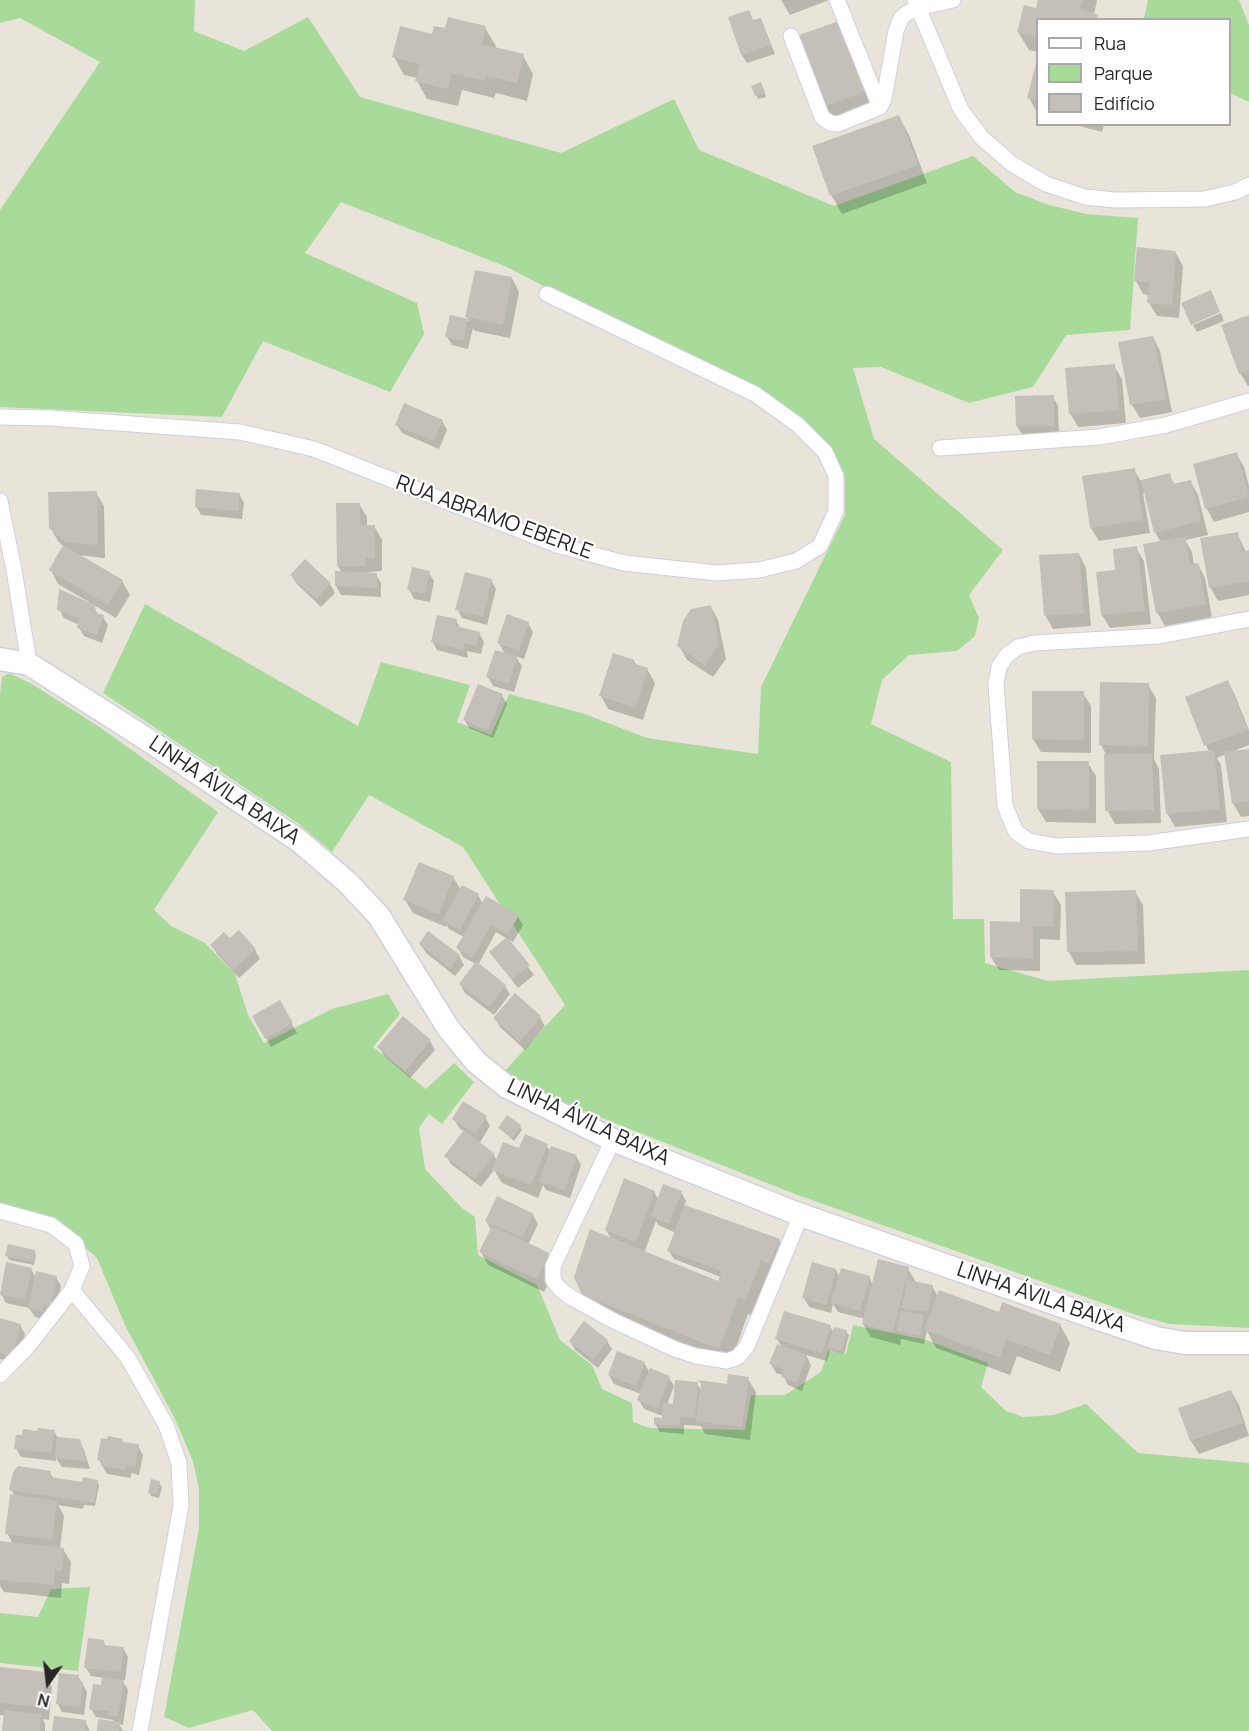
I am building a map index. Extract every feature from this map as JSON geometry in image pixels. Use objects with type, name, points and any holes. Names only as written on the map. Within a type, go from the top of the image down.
[{"type":"street","points":[[837,0],[880,107]]},
{"type":"street","points":[[791,36],[822,117],[830,123],[838,124],[880,107],[884,99],[901,18],[916,4],[953,0]]},
{"type":"street","points":[[916,4],[961,110],[982,138],[1012,164],[1046,184],[1085,197],[1125,200],[1205,199],[1235,192],[1249,185]]},
{"type":"street","name":"RUA ABRAMO EBERLE","points":[[0,417],[50,418],[240,432],[314,449],[557,545],[624,563],[717,573],[759,570],[796,561],[820,546],[836,511],[836,476],[825,452],[798,425],[755,394],[547,294]]},
{"type":"street","points":[[940,448],[1099,437],[1166,425],[1249,401]]},
{"type":"street","points":[[0,501],[29,664],[0,658]]},
{"type":"street","points":[[1249,619],[1159,636],[1035,643],[1018,647],[1007,655],[999,667],[996,684],[1005,806],[1016,832],[1029,841],[1056,846],[1149,843],[1249,829]]},
{"type":"street","name":"LINHA ÁVILA BAIXA","points":[[29,664],[152,742],[298,840],[347,882],[379,916],[448,1028],[476,1062],[507,1087],[613,1140],[801,1215],[1156,1338],[1185,1343],[1249,1344]]},
{"type":"street","points":[[613,1140],[553,1266],[553,1280],[572,1298],[614,1322],[675,1349],[696,1356],[727,1361],[738,1357],[747,1346],[801,1215]]},
{"type":"street","points":[[0,1211],[51,1225],[76,1244],[82,1266],[72,1290],[29,1345],[0,1375]]},
{"type":"street","points":[[72,1290],[128,1358],[166,1425],[179,1463],[181,1506],[140,1731]]},
{"type":"green space","points":[[0,0],[195,0],[194,31],[244,51],[308,17],[360,97],[561,153],[674,99],[699,150],[834,206],[973,156],[1015,192],[1049,205],[1086,214],[1138,218],[1130,330],[1066,335],[1033,387],[969,403],[881,367],[853,368],[874,439],[1003,550],[969,595],[979,618],[975,636],[957,651],[909,655],[882,680],[871,724],[951,762],[953,919],[984,919],[985,963],[1048,981],[1249,970],[1249,1328],[1170,1324],[1136,1315],[795,1194],[518,1085],[502,1074],[565,1005],[463,847],[369,795],[332,852],[299,824],[103,693],[145,604],[358,726],[381,662],[470,685],[457,722],[491,735],[509,694],[582,713],[647,738],[758,754],[761,687],[845,515],[845,480],[834,452],[800,419],[507,267],[341,202],[305,253],[417,303],[424,334],[390,392],[263,341],[222,417],[0,407],[0,210],[100,62],[20,18],[0,23]]},
{"type":"green space","points":[[1148,0],[1239,0],[1249,25],[1249,102],[1231,93],[1231,18],[1144,18]]},
{"type":"green space","points":[[9,673],[32,684],[104,730],[218,812],[154,910],[171,926],[205,943],[235,974],[248,1015],[264,1043],[332,1009],[388,994],[400,1014],[373,1047],[426,1089],[454,1063],[474,1082],[442,1124],[429,1114],[419,1128],[425,1169],[462,1208],[475,1217],[478,1255],[537,1285],[560,1340],[592,1365],[602,1389],[632,1403],[633,1422],[650,1428],[745,1430],[751,1395],[785,1395],[821,1372],[828,1351],[846,1354],[853,1325],[926,1340],[988,1363],[981,1387],[1006,1411],[1023,1417],[1054,1415],[1086,1404],[1138,1453],[1249,1463],[1249,1731],[272,1731],[253,1710],[189,1728],[164,1717],[199,1528],[199,1490],[193,1461],[174,1417],[125,1325],[97,1258],[66,1231],[0,1206],[0,695],[2,677]]},
{"type":"green space","points":[[90,1587],[78,1671],[0,1663],[0,1613],[38,1617],[51,1589]]},
{"type":"building","points":[[1038,0],[1083,0],[1080,10],[1098,15],[1097,18],[1036,18],[1036,37],[1017,32],[1024,5],[1036,8]]},
{"type":"building","points":[[749,10],[753,20],[761,18],[771,45],[741,55],[728,17]]},
{"type":"building","points":[[448,17],[486,26],[482,44],[524,54],[517,83],[486,76],[484,81],[452,73],[448,89],[415,81],[420,64],[392,57],[400,26],[432,34],[434,26],[445,28]]},
{"type":"building","points":[[842,20],[866,91],[825,106],[799,35]]},
{"type":"building","points":[[1036,64],[1036,100],[1027,98]]},
{"type":"building","points":[[761,82],[765,93],[755,96],[751,86]]},
{"type":"building","points":[[899,115],[918,165],[830,196],[812,146]]},
{"type":"building","points":[[1137,247],[1176,251],[1172,305],[1147,303],[1149,282],[1134,281]]},
{"type":"building","points":[[475,270],[512,277],[503,325],[465,317]]},
{"type":"building","points":[[1211,290],[1220,312],[1191,325],[1181,303]]},
{"type":"building","points":[[450,315],[468,319],[463,341],[445,337]]},
{"type":"building","points":[[1249,315],[1249,370],[1239,374],[1221,325]]},
{"type":"building","points":[[1153,336],[1166,399],[1130,405],[1118,342]]},
{"type":"building","points":[[1115,364],[1119,410],[1069,414],[1065,368]]},
{"type":"building","points":[[1054,395],[1054,426],[1016,426],[1015,396]]},
{"type":"building","points":[[404,403],[443,420],[434,441],[395,425]]},
{"type":"building","points":[[1237,452],[1249,497],[1205,509],[1193,464]]},
{"type":"building","points":[[1135,468],[1143,520],[1090,528],[1082,476]]},
{"type":"building","points":[[1170,473],[1173,484],[1191,480],[1201,521],[1154,533],[1141,480]]},
{"type":"building","points":[[196,489],[240,493],[238,511],[195,507]]},
{"type":"building","points":[[97,491],[98,545],[65,542],[49,528],[48,492]]},
{"type":"building","points":[[336,503],[360,503],[360,525],[375,525],[375,558],[366,558],[366,566],[337,566]]},
{"type":"building","points":[[1238,532],[1242,552],[1249,550],[1249,581],[1209,588],[1200,538]]},
{"type":"building","points":[[1185,537],[1190,564],[1198,563],[1206,604],[1156,613],[1143,544]]},
{"type":"building","points":[[63,545],[123,580],[108,605],[49,570]]},
{"type":"building","points":[[1137,546],[1145,611],[1101,615],[1096,572],[1115,570],[1113,549]]},
{"type":"building","points":[[1079,553],[1084,613],[1044,616],[1039,555]]},
{"type":"building","points":[[305,559],[331,583],[316,599],[290,575]]},
{"type":"building","points":[[412,567],[430,571],[425,594],[407,590]]},
{"type":"building","points":[[335,571],[377,573],[377,588],[335,586]]},
{"type":"building","points":[[465,572],[492,579],[483,617],[455,610]]},
{"type":"building","points":[[59,589],[95,605],[96,613],[104,615],[97,635],[77,628],[79,618],[57,610]]},
{"type":"building","points":[[711,605],[719,644],[705,665],[677,646],[683,621],[691,609]]},
{"type":"building","points":[[507,614],[529,622],[519,651],[497,643]]},
{"type":"building","points":[[437,615],[457,619],[456,626],[480,632],[476,646],[463,643],[464,650],[431,642]]},
{"type":"building","points":[[495,650],[517,656],[509,684],[486,677]]},
{"type":"building","points":[[613,653],[635,660],[633,663],[648,668],[635,708],[599,696]]},
{"type":"building","points":[[1228,680],[1248,730],[1204,746],[1185,697]]},
{"type":"building","points":[[1100,682],[1149,683],[1148,746],[1099,745]]},
{"type":"building","points":[[478,684],[503,694],[488,730],[463,720]]},
{"type":"building","points":[[1032,691],[1084,691],[1084,740],[1032,739]]},
{"type":"building","points":[[1249,749],[1249,801],[1232,804],[1224,752]]},
{"type":"building","points":[[1214,750],[1220,809],[1166,814],[1160,755]]},
{"type":"building","points":[[1104,754],[1152,754],[1154,810],[1105,811]]},
{"type":"building","points":[[1037,761],[1089,761],[1089,810],[1037,809]]},
{"type":"building","points":[[419,862],[454,876],[439,914],[403,900]]},
{"type":"building","points":[[462,885],[479,894],[460,930],[442,921]]},
{"type":"building","points":[[1020,889],[1054,890],[1053,927],[1033,926],[1033,958],[990,957],[990,921],[1020,922]]},
{"type":"building","points":[[1136,890],[1138,951],[1067,952],[1065,892]]},
{"type":"building","points":[[486,896],[519,915],[508,934],[491,925],[472,958],[456,948]]},
{"type":"building","points":[[239,930],[256,949],[233,970],[210,945],[224,932],[230,938]]},
{"type":"building","points":[[428,931],[460,955],[450,968],[419,944]]},
{"type":"building","points":[[507,937],[530,965],[512,980],[489,952]]},
{"type":"building","points":[[476,961],[506,985],[489,1007],[459,984]]},
{"type":"building","points":[[515,993],[541,1016],[520,1042],[493,1018]]},
{"type":"building","points":[[280,1000],[293,1023],[265,1039],[252,1016]]},
{"type":"building","points":[[403,1016],[431,1040],[405,1071],[377,1047]]},
{"type":"building","points":[[463,1101],[487,1116],[475,1134],[452,1119]]},
{"type":"building","points":[[507,1115],[521,1125],[512,1138],[498,1128]]},
{"type":"building","points":[[464,1130],[495,1154],[475,1179],[444,1156]]},
{"type":"building","points":[[525,1134],[548,1144],[531,1185],[492,1170],[503,1142],[519,1148]]},
{"type":"building","points":[[551,1146],[577,1155],[565,1190],[539,1182]]},
{"type":"building","points":[[624,1178],[655,1191],[635,1242],[605,1230]]},
{"type":"building","points":[[663,1184],[682,1191],[669,1224],[651,1216]]},
{"type":"building","points":[[497,1196],[534,1214],[522,1238],[485,1221]]},
{"type":"building","points":[[685,1205],[780,1239],[769,1264],[761,1259],[746,1300],[738,1297],[719,1349],[582,1295],[574,1277],[590,1229],[718,1281],[722,1271],[667,1251]]},
{"type":"building","points":[[492,1226],[549,1253],[537,1279],[479,1252]]},
{"type":"building","points":[[8,1244],[35,1250],[33,1262],[5,1256]]},
{"type":"building","points":[[878,1259],[909,1267],[893,1332],[862,1324]]},
{"type":"building","points":[[6,1262],[32,1268],[25,1300],[0,1295]]},
{"type":"building","points":[[812,1262],[836,1269],[826,1305],[802,1298]]},
{"type":"building","points":[[841,1268],[870,1276],[860,1311],[831,1303]]},
{"type":"building","points":[[36,1271],[57,1276],[51,1306],[44,1304],[43,1312],[28,1309]]},
{"type":"building","points":[[907,1280],[933,1285],[928,1312],[902,1308]]},
{"type":"building","points":[[939,1290],[999,1312],[1002,1302],[1061,1324],[1050,1355],[1006,1339],[1000,1357],[924,1330]]},
{"type":"building","points":[[784,1311],[831,1325],[822,1353],[775,1339]]},
{"type":"building","points":[[901,1311],[924,1315],[920,1336],[897,1331]]},
{"type":"building","points":[[0,1318],[21,1324],[12,1356],[0,1353]]},
{"type":"building","points":[[584,1321],[608,1340],[593,1360],[569,1341]]},
{"type":"building","points":[[834,1327],[847,1330],[842,1351],[828,1348]]},
{"type":"building","points":[[777,1344],[807,1355],[797,1383],[781,1377],[784,1369],[769,1364]]},
{"type":"building","points":[[617,1351],[645,1362],[636,1386],[608,1375]]},
{"type":"building","points":[[650,1368],[670,1376],[658,1408],[637,1400]]},
{"type":"building","points":[[728,1374],[749,1377],[742,1427],[696,1421],[701,1384],[698,1380],[727,1384]]},
{"type":"building","points":[[675,1380],[698,1382],[695,1418],[680,1417],[680,1426],[654,1424],[654,1417],[662,1418],[663,1403],[673,1404]]},
{"type":"building","points":[[1231,1390],[1243,1423],[1190,1441],[1178,1408]]},
{"type":"building","points":[[38,1428],[55,1430],[51,1453],[14,1449],[16,1435],[22,1435],[23,1429],[37,1431]]},
{"type":"building","points":[[108,1436],[123,1439],[122,1442],[139,1444],[135,1467],[127,1465],[126,1470],[101,1466],[102,1461],[97,1460],[101,1438],[107,1439]]},
{"type":"building","points":[[57,1437],[80,1439],[86,1461],[55,1458]]},
{"type":"building","points":[[18,1466],[51,1471],[50,1477],[82,1482],[83,1477],[98,1480],[94,1503],[9,1490],[13,1472]]},
{"type":"building","points":[[151,1479],[160,1481],[157,1495],[148,1493]]},
{"type":"building","points":[[10,1494],[57,1501],[52,1540],[5,1534]]},
{"type":"building","points":[[0,1541],[64,1548],[62,1571],[55,1570],[54,1585],[0,1580]]},
{"type":"building","points":[[88,1638],[104,1640],[103,1645],[124,1647],[121,1672],[84,1668]]},
{"type":"building","points":[[0,1667],[46,1672],[42,1707],[0,1703]]},
{"type":"building","points":[[59,1673],[79,1675],[78,1681],[83,1682],[80,1707],[56,1704]]},
{"type":"building","points":[[102,1677],[124,1680],[118,1716],[108,1715],[109,1711],[89,1709],[93,1684],[101,1685]]},
{"type":"building","points":[[4,1710],[41,1714],[40,1731],[2,1731]]},
{"type":"building","points":[[54,1716],[86,1720],[85,1731],[52,1731]]},
{"type":"building","points":[[98,1719],[120,1722],[119,1731],[97,1731]]}]
